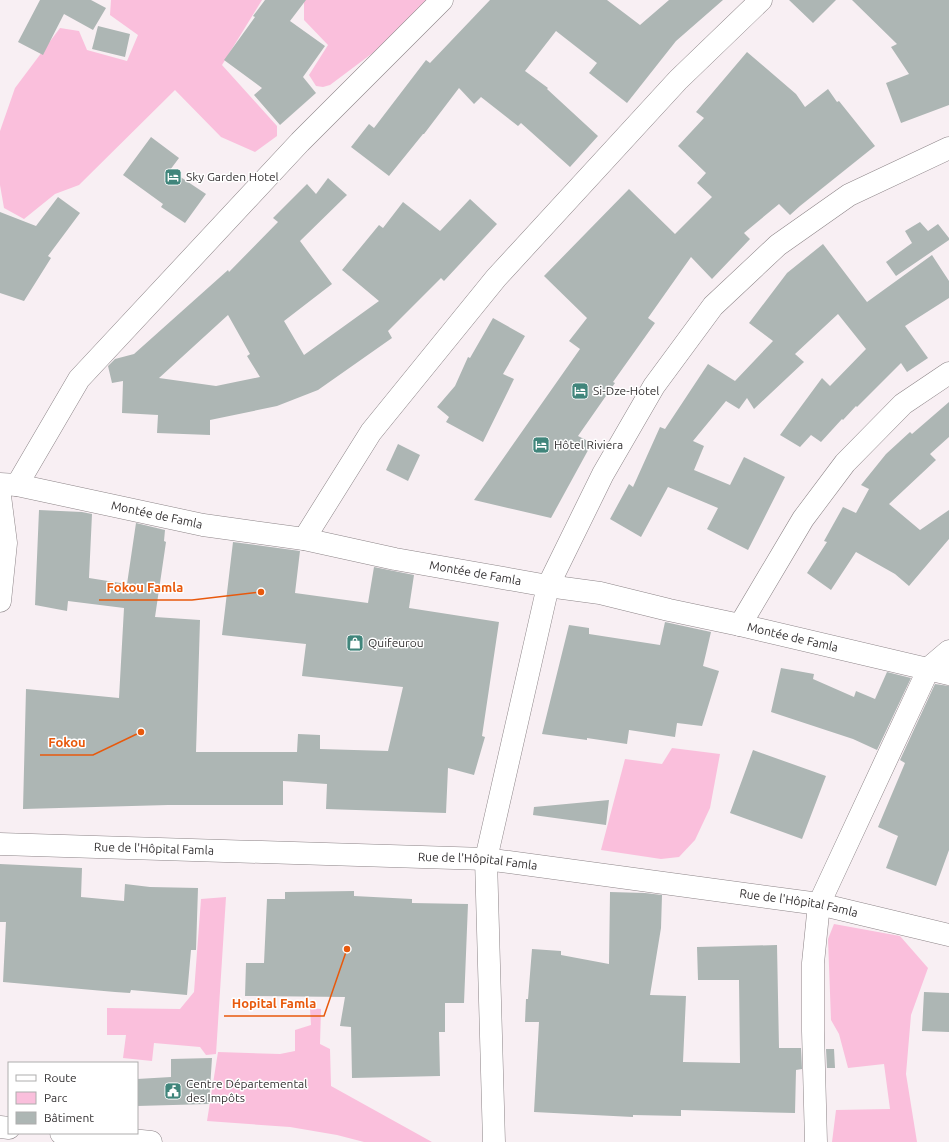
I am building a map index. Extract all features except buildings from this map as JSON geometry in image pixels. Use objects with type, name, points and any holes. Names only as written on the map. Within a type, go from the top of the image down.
[{"type":"street","points":[[0,600],[6,543],[6,489],[79,379],[300,142],[442,0]]},
{"type":"street","points":[[304,539],[371,432],[496,278],[678,80],[761,0]]},
{"type":"street","points":[[494,1142],[486,859],[548,586],[603,474],[654,386],[713,306],[778,244],[849,195],[949,148]]},
{"type":"street","points":[[740,625],[803,519],[845,463],[903,404],[949,373]]},
{"type":"street","name":"Montée de Famla","points":[[6,489],[203,525],[304,539],[395,559],[548,586],[600,593],[668,610],[939,671]]},
{"type":"street","points":[[816,1142],[812,1031],[813,963],[819,904],[949,651]]},
{"type":"street","name":"Rue de l'Hôpital Famla","points":[[0,844],[486,859],[819,904],[949,935]]},
{"type":"street","points":[[70,1134],[151,1142]]},
{"type":"green space","points":[[111,0],[262,0],[222,65],[277,126],[277,136],[255,152],[221,137],[175,90],[79,185],[55,194],[24,219],[4,208],[0,185],[0,131],[15,88],[60,28],[79,31],[87,50],[127,61],[138,35],[110,15]]},
{"type":"green space","points":[[304,0],[433,0],[406,28],[330,85],[323,87],[316,86],[309,75],[328,45],[304,20]]},
{"type":"green space","points":[[672,748],[720,754],[710,808],[695,840],[679,857],[661,859],[601,850],[625,759],[662,764]]},
{"type":"green space","points":[[226,897],[216,1054],[206,1055],[200,1047],[154,1043],[152,1061],[123,1058],[126,1035],[107,1035],[107,1008],[180,1009],[194,992],[201,899]]},
{"type":"green space","points":[[834,924],[900,936],[928,968],[911,1015],[906,1074],[917,1142],[832,1142],[836,1110],[890,1109],[884,1064],[848,1068],[839,1034],[831,1020],[828,939]]},
{"type":"green space","points":[[310,1008],[321,1009],[320,1044],[330,1049],[331,1086],[432,1142],[364,1142],[337,1135],[290,1127],[207,1121],[218,1052],[280,1054],[295,1051],[295,1030],[311,1025]]},
{"type":"place","name":"Sky Garden Hotel","points":[[173,177]]},
{"type":"place","name":"Si-Dze-Hotel","points":[[580,391]]},
{"type":"place","name":"Hôtel Riviera","points":[[541,445]]},
{"type":"place","name":"Fokou Famla","points":[[261,592]]},
{"type":"place","name":"Quifeurou","points":[[355,643]]},
{"type":"place","name":"Fokou","points":[[141,732]]},
{"type":"place","name":"Hopital Famla","points":[[347,949]]},
{"type":"place","name":"Centre Départemental des Impôts","points":[[173,1091]]}]
